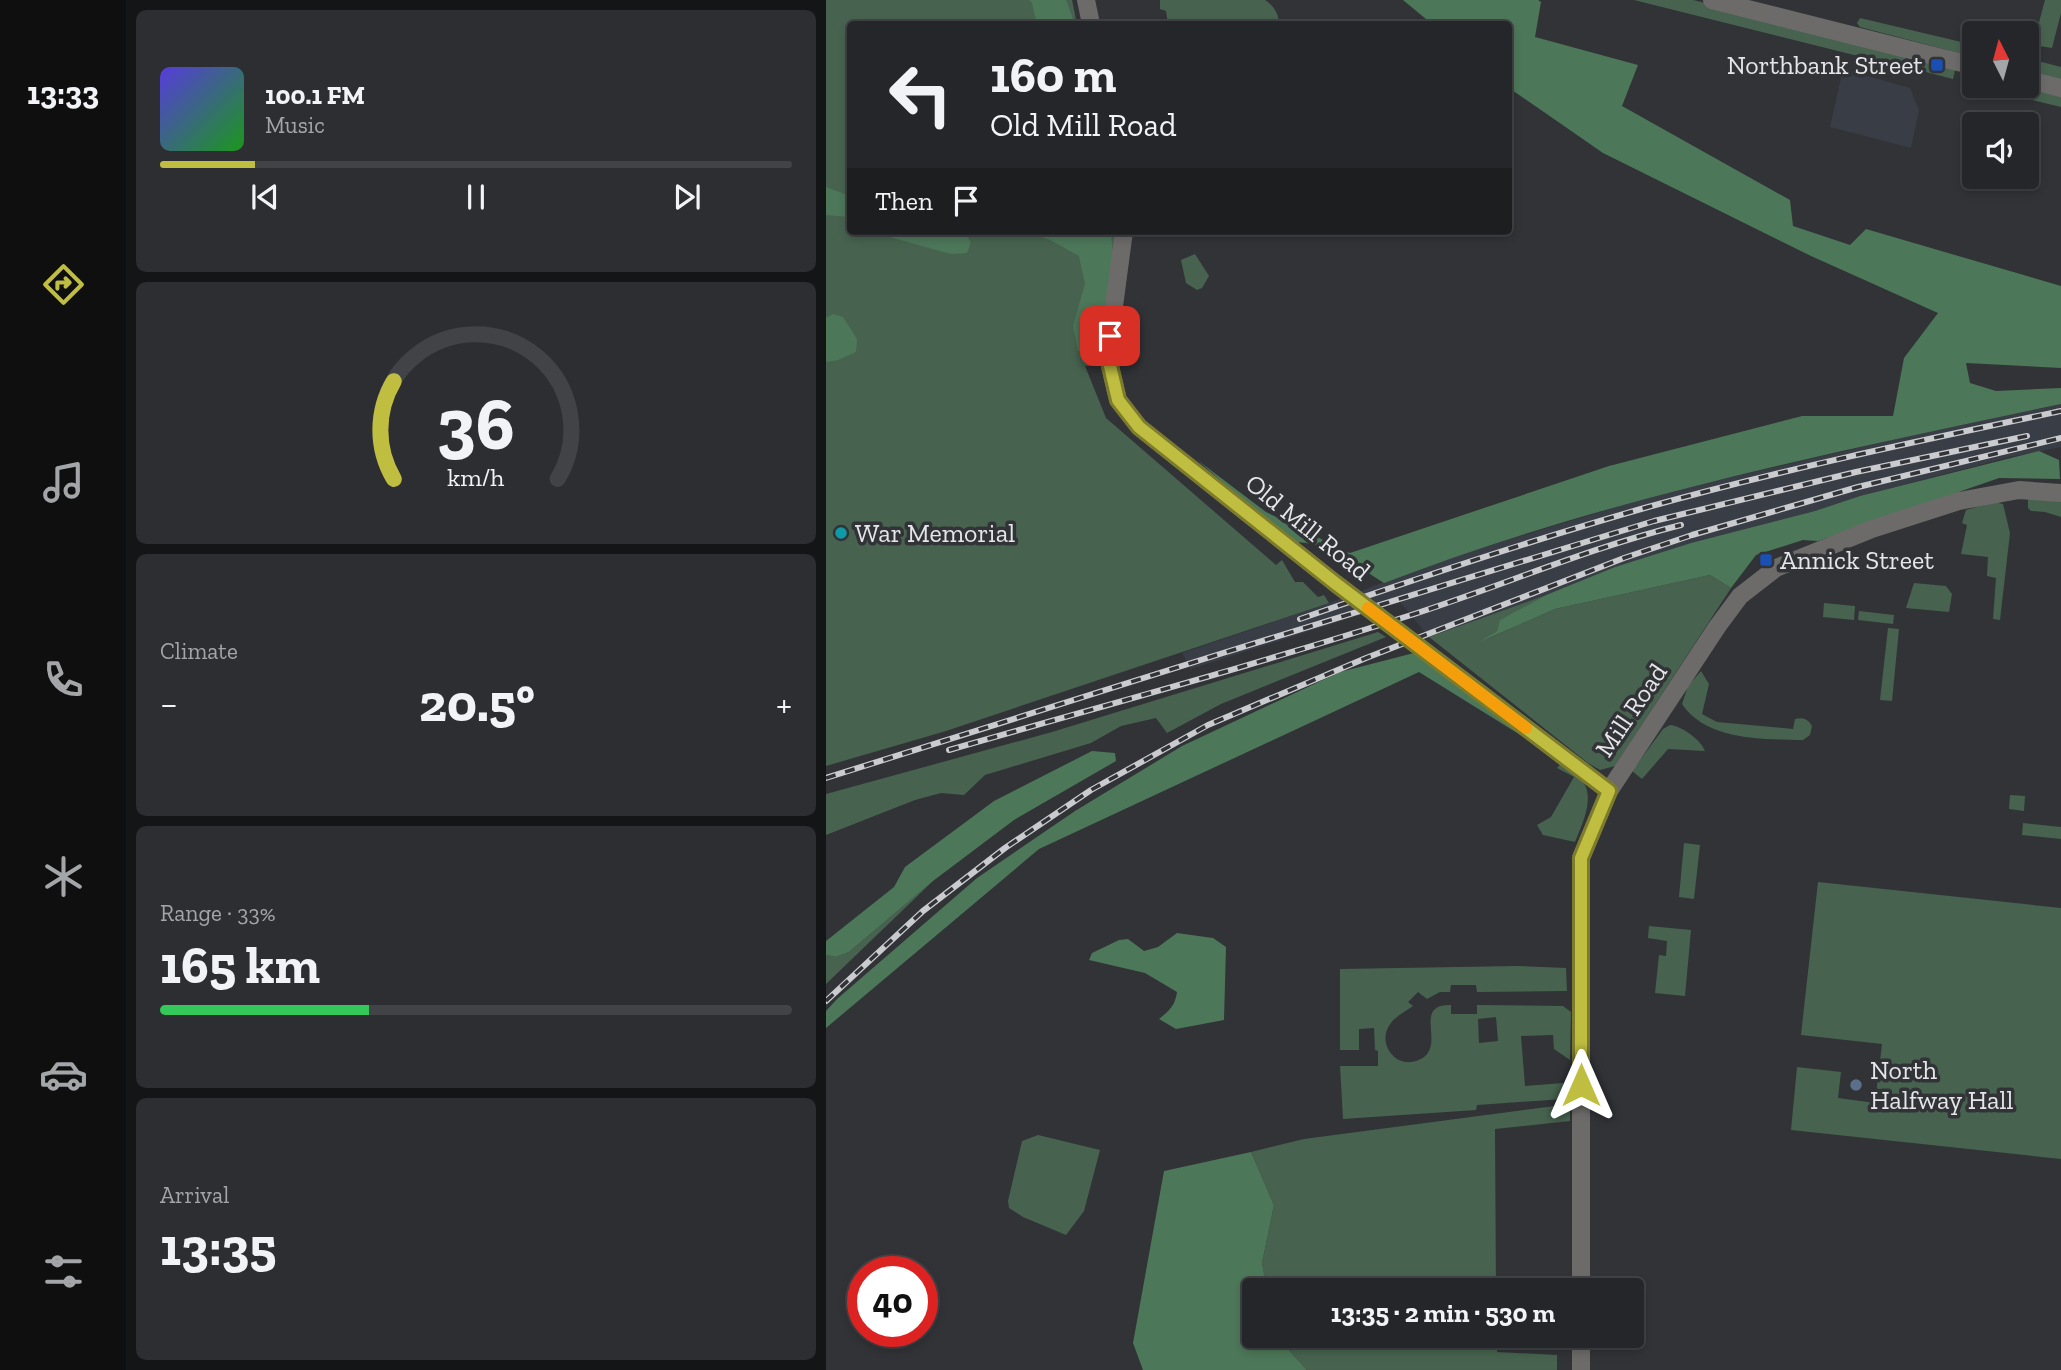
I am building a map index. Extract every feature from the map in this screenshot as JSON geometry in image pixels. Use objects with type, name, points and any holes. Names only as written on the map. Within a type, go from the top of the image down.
[{"type":"street","points":[[1086,0],[1090,21]]},
{"type":"street","points":[[1712,0],[1962,63]]},
{"type":"street","points":[[2039,82],[2061,88]]},
{"type":"street","name":"Old Mill Road","points":[[1123,235],[1110,336],[1110,366],[1118,400],[1139,427],[1335,583],[1609,791]]},
{"type":"street","name":"Mill Road","points":[[1581,1278],[1581,858],[1609,791],[1740,596],[1776,568],[1872,529],[1959,501],[2019,490],[2061,494]]},
{"type":"street","points":[[1581,1348],[1581,1370]]},
{"type":"shaded area","points":[[1843,69],[1910,88],[1919,110],[1911,148],[1830,127]]},
{"type":"shaded area","points":[[2061,404],[2061,447],[2010,457],[1691,543],[1615,567],[1429,637],[1400,602],[1191,669],[1182,653],[1329,603],[1442,560],[1659,494]]},
{"type":"green space","points":[[826,0],[1072,0],[1076,21],[847,21],[847,235],[1116,235],[1120,270],[1096,366],[1085,366],[1106,418],[1276,565],[1282,560],[1295,582],[1303,582],[1318,597],[1324,595],[1329,603],[946,731],[826,766]]},
{"type":"green space","points":[[1029,0],[1066,0],[1074,21],[1036,21]]},
{"type":"green space","points":[[1160,0],[1265,0],[1275,10],[1279,21],[1168,21],[1166,11],[1160,9]]},
{"type":"green space","points":[[1403,0],[1538,0],[1541,2],[1535,37],[1638,65],[1622,106],[1790,200],[1793,226],[1850,245],[1866,229],[2061,286],[2061,368],[1966,363],[1970,383],[1996,391],[2061,388],[2061,404],[1890,440],[1634,502],[1466,553],[1384,583],[1328,550],[1292,542],[1196,459],[1266,512],[1350,553],[1609,466],[1802,416],[1893,416],[1904,358],[1938,313],[1811,256],[1603,153],[1512,90],[1512,21],[1428,21]]},
{"type":"green space","points":[[1634,0],[1693,0],[1896,49],[1906,57],[1903,65],[1894,65]]},
{"type":"green space","points":[[2045,0],[2061,0],[2061,13],[2052,48],[2039,46],[2039,22]]},
{"type":"green space","points":[[1860,18],[1962,42],[1962,54],[1860,27],[1857,23]]},
{"type":"green space","points":[[1921,57],[1956,66],[1953,79],[1918,70]]},
{"type":"green space","points":[[2039,61],[2061,67],[2061,79],[2039,73]]},
{"type":"green space","points":[[2039,89],[2061,95],[2061,107],[2024,98],[2039,98]]},
{"type":"green space","points":[[826,187],[847,195],[847,217],[826,215]]},
{"type":"green space","points":[[966,235],[971,242],[967,253],[951,254],[886,236]]},
{"type":"green space","points":[[1037,235],[1111,235],[1112,300],[1094,351],[1078,351],[1073,326],[1085,284],[1079,256]]},
{"type":"green space","points":[[1195,254],[1209,276],[1202,288],[1197,290],[1186,283],[1181,260]]},
{"type":"green space","points":[[833,314],[843,317],[857,339],[856,352],[826,362],[826,318]]},
{"type":"green space","points":[[2039,451],[2059,460],[2060,479],[1999,478],[1818,541],[1803,540],[1756,555],[1731,588],[1710,575],[1555,609],[1480,642],[1497,631],[1500,620],[1546,595],[1615,567],[1860,496]]},
{"type":"green space","points":[[2028,498],[2061,501],[2061,517],[2031,511],[2028,508]]},
{"type":"green space","points":[[1994,502],[2003,504],[2010,533],[2000,620],[1993,619],[1996,578],[1987,576],[1988,557],[1961,554],[1967,525],[1962,523],[1966,510]]},
{"type":"green space","points":[[1710,575],[1731,588],[1615,766],[1600,770],[1429,637],[1546,595],[1501,620],[1497,631],[1485,640],[1555,609]]},
{"type":"green space","points":[[1914,583],[1946,586],[1952,594],[1949,612],[1906,608]]},
{"type":"green space","points":[[1824,603],[1855,606],[1854,620],[1823,617]]},
{"type":"green space","points":[[1859,611],[1894,615],[1893,624],[1858,620]]},
{"type":"green space","points":[[1888,628],[1899,629],[1892,701],[1880,700]]},
{"type":"green space","points":[[1378,632],[1386,637],[1221,704],[1167,733],[1156,718],[1121,726],[1091,743],[985,775],[964,795],[941,793],[915,800],[826,835],[826,794],[1052,732]]},
{"type":"green space","points":[[1414,653],[1538,746],[1419,672],[1039,849],[826,1028],[826,1011],[837,999],[977,878],[1075,811],[1182,746],[1340,672]]},
{"type":"green space","points":[[1701,671],[1709,684],[1702,714],[1717,722],[1793,729],[1795,719],[1803,718],[1812,726],[1810,735],[1803,740],[1754,738],[1737,736],[1706,725],[1682,704],[1688,686]]},
{"type":"green space","points":[[1670,725],[1690,734],[1700,742],[1705,751],[1668,749],[1642,779],[1632,771],[1663,729]]},
{"type":"green space","points":[[1092,751],[1115,753],[1116,761],[1014,820],[933,881],[849,952],[836,957],[826,955],[826,941],[894,887],[905,867],[994,801]]},
{"type":"green space","points":[[1562,762],[1583,782],[1588,796],[1586,812],[1575,842],[1543,835],[1537,825],[1551,817],[1574,777],[1557,768]]},
{"type":"green space","points":[[2010,795],[2025,796],[2024,811],[2009,809]]},
{"type":"green space","points":[[2023,823],[2061,827],[2061,839],[2022,835]]},
{"type":"green space","points":[[1684,843],[1700,845],[1694,899],[1679,897]]},
{"type":"green space","points":[[933,881],[826,984],[826,955],[836,957],[849,952]]},
{"type":"green space","points":[[1818,882],[2061,908],[2061,1159],[1791,1130],[1797,1067],[1841,1072],[1838,1098],[1875,1103],[1882,1044],[1801,1035]]},
{"type":"green space","points":[[1649,926],[1691,930],[1685,996],[1655,993],[1659,955],[1666,956],[1667,941],[1648,938]]},
{"type":"green space","points":[[1177,933],[1213,938],[1226,947],[1224,1020],[1176,1029],[1159,1019],[1171,1008],[1177,992],[1145,973],[1089,960],[1092,953],[1119,940],[1128,939],[1144,951],[1158,947]]},
{"type":"green space","points":[[1517,966],[1566,968],[1567,991],[1477,992],[1476,985],[1451,985],[1450,992],[1440,992],[1427,999],[1418,992],[1408,1002],[1413,1006],[1393,1020],[1385,1038],[1394,1057],[1401,1061],[1416,1061],[1426,1055],[1430,1047],[1431,1019],[1433,1012],[1439,1007],[1451,1005],[1451,1014],[1477,1014],[1477,1005],[1563,1006],[1571,1012],[1570,1060],[1554,1049],[1553,1035],[1521,1036],[1525,1086],[1563,1083],[1564,1099],[1477,1105],[1476,1110],[1343,1119],[1340,1066],[1378,1066],[1378,1051],[1375,1050],[1374,1028],[1359,1029],[1359,1050],[1340,1050],[1340,969]],"holes":[[[1496,1017],[1498,1041],[1479,1043],[1478,1019]]]},
{"type":"green space","points":[[1570,1104],[1570,1121],[1495,1129],[1496,1278],[1265,1278],[1262,1263],[1274,1205],[1251,1152],[1304,1139]]},
{"type":"green space","points":[[1038,1135],[1100,1150],[1084,1211],[1066,1235],[1023,1217],[1009,1208],[1008,1201],[1022,1141]]},
{"type":"green space","points":[[1251,1152],[1274,1205],[1262,1263],[1265,1278],[1242,1278],[1242,1348],[1287,1348],[1307,1370],[1143,1370],[1133,1343],[1164,1171]]},
{"type":"green space","points":[[1287,1348],[1497,1348],[1497,1352],[1557,1355],[1557,1370],[1307,1370]]},
{"type":"railway","points":[[1300,619],[1473,560],[1699,493],[2061,411]]},
{"type":"railway","points":[[826,778],[1654,521],[1856,472],[2027,436]]},
{"type":"railway","points":[[826,1001],[923,911],[1005,848],[1091,790],[1208,725],[1366,658],[1624,558],[1692,535],[1858,487],[2061,438]]},
{"type":"railway","points":[[949,750],[1351,634],[1442,605],[1578,556],[1681,525]]},
{"type":"slow traffic","points":[[1368,608],[1526,728]]},
{"type":"place","name":"Northbank Street","points":[[1937,65]]},
{"type":"place","name":"War Memorial","points":[[841,533]]},
{"type":"place","name":"Annick Street","points":[[1766,560]]},
{"type":"place","name":"North Halfway Hall","points":[[1856,1085]]},
{"type":"route","points":[[1110,336],[1110,366],[1118,400],[1139,427],[1335,583],[1609,791],[1581,858],[1581,1085]]}]
